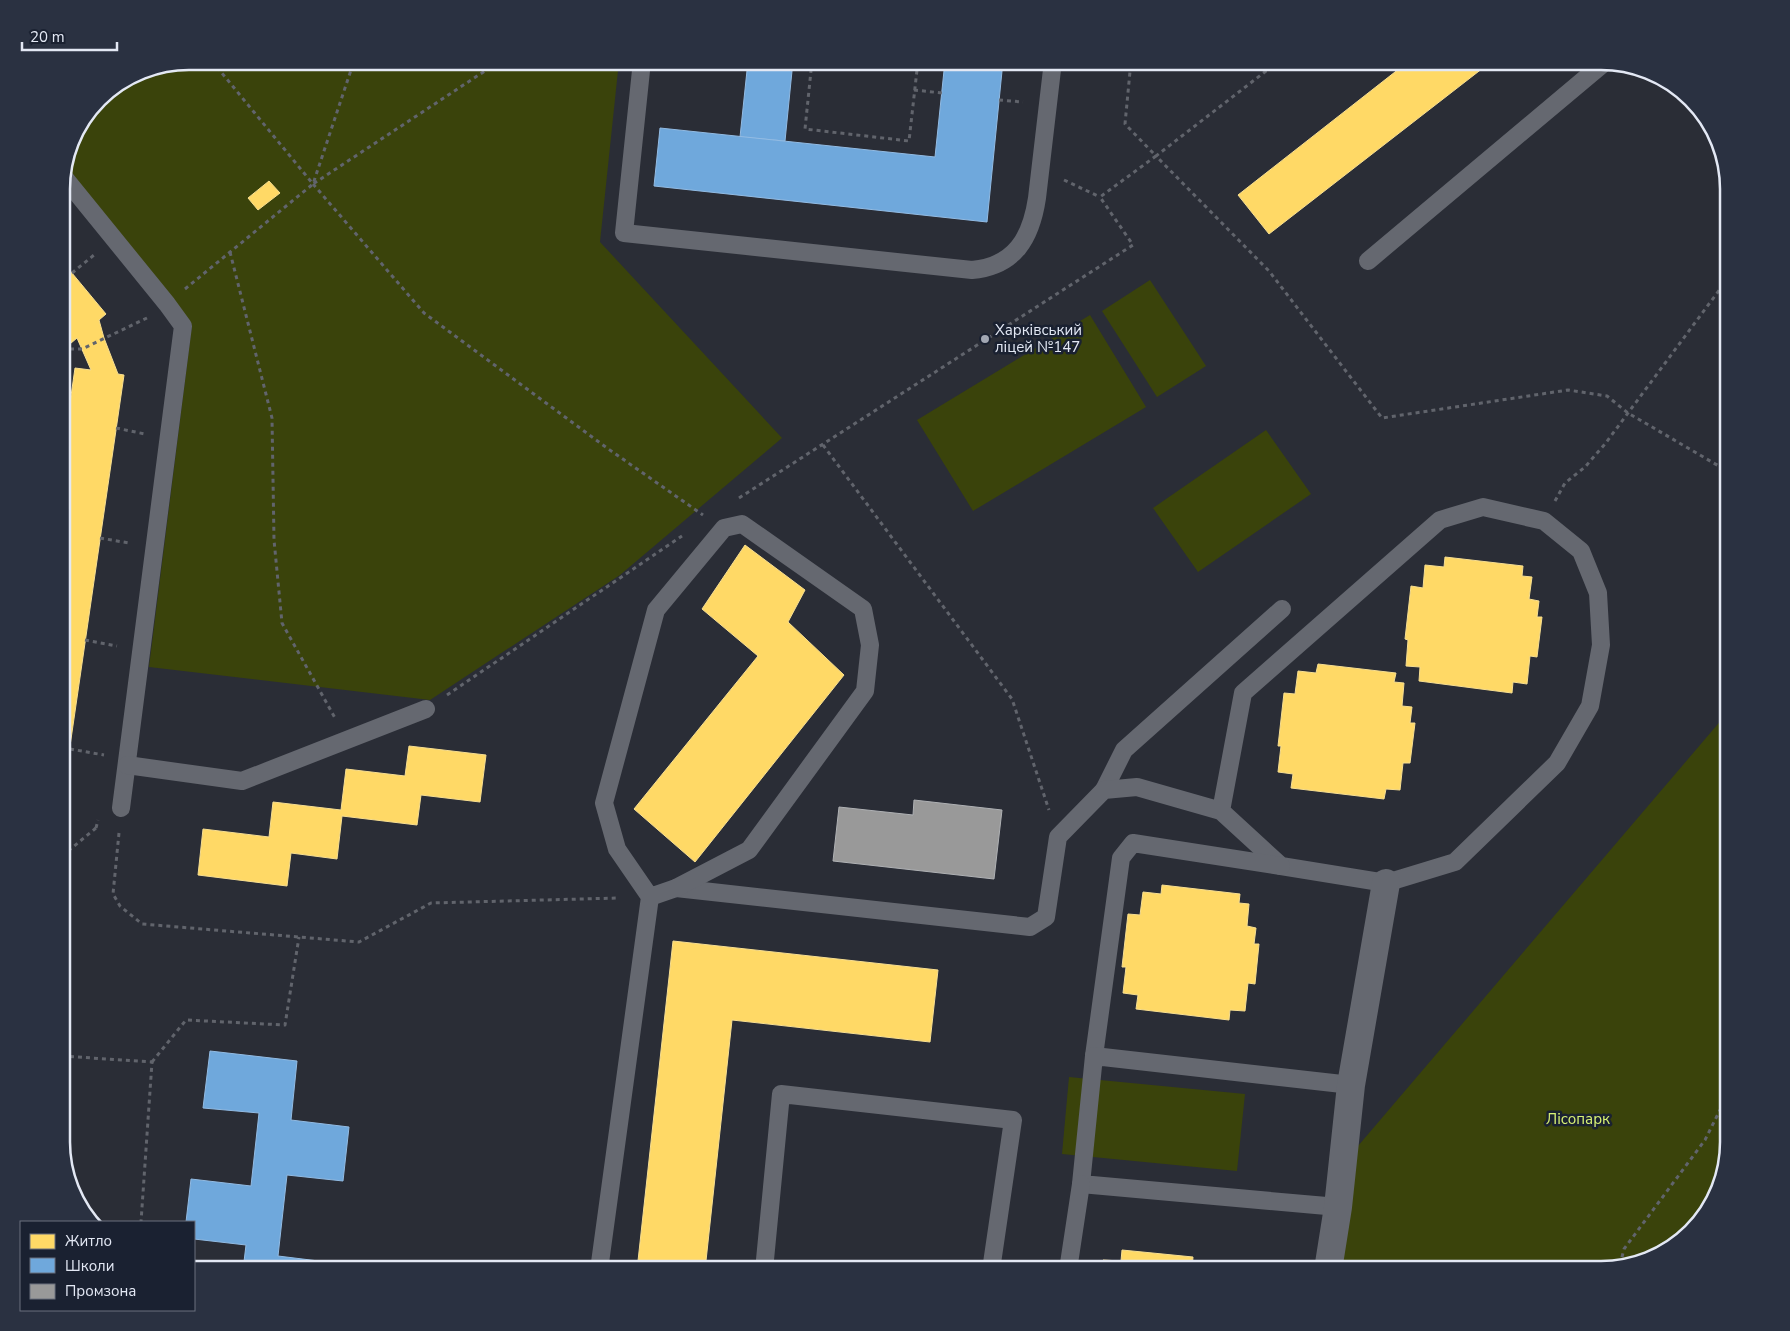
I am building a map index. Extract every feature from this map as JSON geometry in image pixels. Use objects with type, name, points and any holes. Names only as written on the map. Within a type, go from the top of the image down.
[{"type":"street","points":[[1329,1261],[1338,1207],[1351,1085],[1386,882]]},
{"type":"lane","points":[[641,70],[624,233],[972,270],[987,268],[1001,263],[1022,244],[1028,231],[1034,215],[1052,70]]},
{"type":"lane","points":[[1368,261],[1595,70]]},
{"type":"lane","points":[[70,185],[183,326],[121,808]]},
{"type":"lane","points":[[1069,1261],[1081,1184],[1094,1056],[1121,858],[1133,844],[1386,882],[1455,862],[1557,763],[1590,706],[1602,645],[1598,593],[1581,552],[1544,521],[1484,507],[1440,520],[1243,693],[1221,811]]},
{"type":"lane","points":[[600,1261],[650,897],[618,850],[604,803],[656,610],[724,528],[742,524],[863,609],[870,645],[865,691],[749,850],[676,888],[650,897]]},
{"type":"lane","points":[[676,888],[1030,927],[1046,917],[1058,837],[1104,790],[1124,750],[1282,609]]},
{"type":"lane","points":[[127,765],[242,781],[426,710]]},
{"type":"lane","points":[[1104,790],[1137,786],[1221,811],[1281,866]]},
{"type":"lane","points":[[1094,1056],[1351,1085]]},
{"type":"lane","points":[[765,1261],[781,1094],[1013,1120],[991,1261]]},
{"type":"lane","points":[[1081,1184],[1338,1207]]},
{"type":"path","points":[[219,70],[313,184],[424,314],[607,448],[708,519]]},
{"type":"path","points":[[313,184],[351,70]]},
{"type":"path","points":[[167,304],[313,184],[486,70]]},
{"type":"path","points":[[811,70],[804,129],[909,141],[917,70]]},
{"type":"path","points":[[1130,70],[1125,124],[1269,271],[1382,418],[1568,390],[1607,396],[1628,413],[1720,467]]},
{"type":"path","points":[[1100,197],[1267,70]]},
{"type":"path","points":[[914,90],[942,93]]},
{"type":"path","points":[[738,499],[1133,246],[1100,197],[1040,168]]},
{"type":"path","points":[[72,274],[100,250]]},
{"type":"path","points":[[230,252],[272,418],[274,540],[282,623],[347,740]]},
{"type":"path","points":[[1544,521],[1565,483],[1585,467],[1628,413],[1720,289]]},
{"type":"path","points":[[70,350],[82,349],[152,315]]},
{"type":"path","points":[[116,428],[153,436]]},
{"type":"path","points":[[822,445],[1012,699],[1058,837]]},
{"type":"path","points":[[426,710],[684,535]]},
{"type":"path","points":[[100,538],[137,544]]},
{"type":"path","points":[[86,640],[123,647]]},
{"type":"path","points":[[70,749],[108,755]]},
{"type":"path","points":[[70,849],[121,808]]},
{"type":"path","points":[[121,808],[113,894],[120,906],[142,924],[359,942],[431,903],[650,897]]},
{"type":"path","points":[[141,1221],[152,1062],[186,1020],[285,1025],[299,937]]},
{"type":"path","points":[[70,1057],[152,1062]]},
{"type":"path","points":[[1622,1259],[1624,1249],[1705,1140],[1720,1110]]},
{"type":"green space","points":[[189,70],[618,70],[600,242],[782,438],[620,575],[430,700],[149,667],[192,325],[71,175],[79,144],[90,123],[105,105],[136,82],[166,72]]},
{"type":"green space","points":[[1150,280],[1206,366],[1157,397],[1102,311]]},
{"type":"green space","points":[[1090,315],[1146,407],[973,511],[917,420]]},
{"type":"green space","points":[[1266,430],[1311,494],[1198,572],[1153,508]]},
{"type":"green space","name":"Лісопарк","points":[[1720,722],[1720,1142],[1714,1180],[1708,1195],[1690,1220],[1667,1241],[1654,1249],[1632,1257],[1616,1260],[1338,1261],[1352,1153]]},
{"type":"green space","points":[[1069,1077],[1245,1094],[1237,1171],[1062,1154]]},
{"type":"building: Житло","points":[[1398,70],[1480,70],[1269,234],[1238,195]]},
{"type":"building: Житло","points":[[269,181],[280,193],[258,210],[248,198]]},
{"type":"building: Житло","points":[[70,271],[106,314],[99,320],[104,338],[118,374],[124,375],[70,746],[70,403],[75,368],[91,370],[77,338],[70,344]]},
{"type":"building: Житло","points":[[745,545],[805,590],[788,622],[844,675],[695,862],[634,809],[758,656],[702,609]]},
{"type":"building: Житло","points":[[1445,557],[1523,566],[1522,576],[1532,577],[1529,599],[1539,601],[1537,617],[1542,617],[1537,657],[1530,656],[1527,684],[1513,682],[1512,693],[1419,681],[1420,667],[1406,666],[1408,640],[1405,639],[1411,586],[1423,588],[1425,565],[1444,567]]},
{"type":"building: Житло","points":[[1318,664],[1396,673],[1394,682],[1404,683],[1402,706],[1412,707],[1410,723],[1415,723],[1410,763],[1403,763],[1400,790],[1386,789],[1384,799],[1291,788],[1293,774],[1278,772],[1281,746],[1278,746],[1284,693],[1295,694],[1298,671],[1316,673]]},
{"type":"building: Житло","points":[[409,746],[486,755],[480,802],[421,795],[417,825],[342,816],[337,859],[291,853],[287,886],[198,875],[203,829],[269,837],[273,802],[341,810],[346,769],[405,776]]},
{"type":"building: Житло","points":[[1162,885],[1240,894],[1239,903],[1249,904],[1247,926],[1256,928],[1254,944],[1259,944],[1255,984],[1248,983],[1245,1011],[1230,1010],[1229,1020],[1136,1009],[1138,995],[1123,993],[1126,967],[1122,967],[1128,914],[1140,915],[1143,892],[1161,894]]},
{"type":"building: Житло","points":[[673,941],[938,970],[930,1042],[732,1020],[706,1261],[638,1261]]},
{"type":"building: Житло","points":[[1122,1250],[1193,1257],[1193,1261],[1121,1261]]},
{"type":"building: Школи","points":[[747,70],[792,70],[785,141],[740,137]]},
{"type":"building: Школи","points":[[944,70],[1002,70],[987,222],[654,186],[660,128],[935,157]]},
{"type":"building: Школи","points":[[210,1051],[297,1061],[291,1120],[349,1127],[343,1181],[287,1175],[278,1256],[319,1261],[244,1261],[246,1245],[195,1239],[195,1221],[186,1221],[191,1179],[251,1186],[259,1113],[203,1108]]},
{"type":"building: Промзона","points":[[914,800],[1002,810],[994,879],[833,861],[839,807],[913,815]]},
{"type":"place","name":"Харківський ліцей №147","points":[[985,339]]}]
